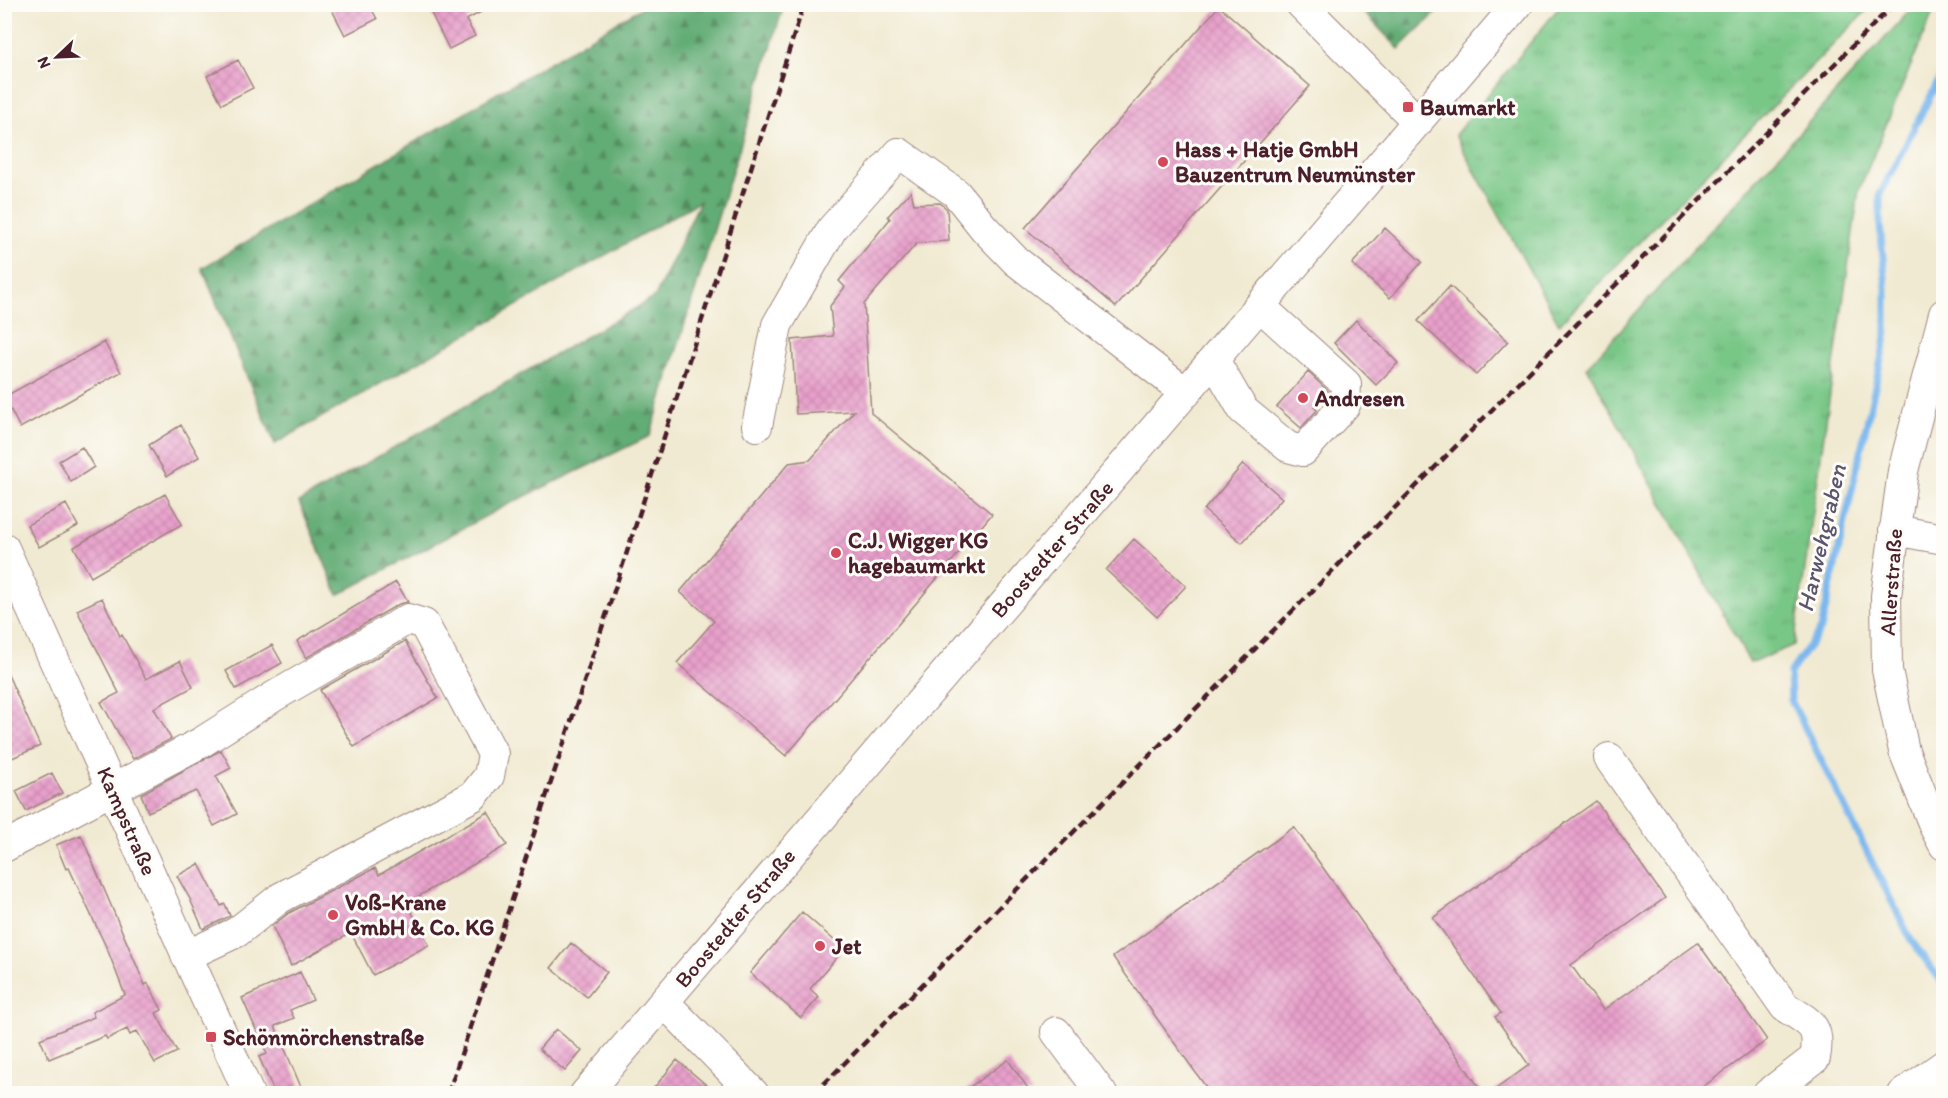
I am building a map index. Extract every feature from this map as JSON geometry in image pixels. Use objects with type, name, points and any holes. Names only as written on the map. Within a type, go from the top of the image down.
[{"type":"street","points":[[1301,4],[1418,122]]},
{"type":"street","name":"Boostedter Straße","points":[[585,1094],[1518,4]]},
{"type":"street","points":[[757,426],[777,325],[832,229],[899,153],[956,194],[984,228],[1016,261],[1186,393]]},
{"type":"street","points":[[1214,360],[1244,410],[1288,447],[1303,451],[1345,405],[1346,384],[1260,306]]},
{"type":"street","name":"Allerstraße","points":[[1944,314],[1903,471],[1886,596],[1887,669],[1904,751],[1944,845]]},
{"type":"street","points":[[1894,530],[1944,538]]},
{"type":"street","name":"Kampstraße","points":[[4,548],[249,1094]]},
{"type":"street","points":[[4,847],[202,742],[273,697],[408,619],[424,624],[493,754],[489,776],[473,796],[280,898],[237,932],[186,956]]},
{"type":"street","points":[[1609,758],[1785,1007],[1810,1022],[1819,1040],[1815,1058],[1767,1094]]},
{"type":"street","points":[[664,1002],[754,1094]]},
{"type":"street","points":[[1056,1032],[1102,1094]]},
{"type":"street","points":[[1903,1094],[1944,1065]]},
{"type":"green space","points":[[646,5],[784,5],[650,436],[503,507],[338,595],[299,502],[655,297],[700,201],[275,444],[202,268]]},
{"type":"green space","points":[[1357,5],[1444,5],[1399,49]]},
{"type":"green space","points":[[1561,5],[1872,5],[1559,324],[1455,135]]},
{"type":"green space","points":[[1915,5],[1936,5],[1859,190],[1794,645],[1750,663],[1587,367]]},
{"type":"building","points":[[329,4],[369,4],[377,19],[345,35]]},
{"type":"building","points":[[438,4],[496,4],[466,20],[475,36],[449,49],[429,9]]},
{"type":"building","name":"Hass + Hatje GmbH Bauzentrum Neumünster","points":[[1219,6],[1310,86],[1116,307],[1025,228]]},
{"type":"building","points":[[238,60],[253,88],[222,104],[207,76]]},
{"type":"building","name":"C.J. Wigger KG hagebaumarkt","points":[[911,191],[914,204],[940,203],[947,209],[949,241],[917,243],[864,304],[871,413],[992,514],[786,756],[677,663],[714,621],[680,592],[789,463],[810,460],[854,411],[796,414],[792,340],[833,336],[830,306],[845,287],[839,281],[890,219],[888,216]]},
{"type":"building","points":[[1385,228],[1422,262],[1390,298],[1352,264]]},
{"type":"building","points":[[1450,286],[1508,341],[1476,375],[1418,321]]},
{"type":"building","points":[[1356,320],[1398,363],[1376,385],[1334,343]]},
{"type":"building","points":[[104,342],[121,372],[20,428],[4,397]]},
{"type":"building","name":"Andresen","points":[[1308,372],[1328,391],[1314,407],[1317,410],[1301,428],[1277,407]]},
{"type":"building","points":[[181,425],[199,457],[167,476],[149,445]]},
{"type":"building","points":[[82,447],[94,467],[71,482],[59,461]]},
{"type":"building","points":[[1243,464],[1282,498],[1242,543],[1204,510]]},
{"type":"building","points":[[165,494],[182,524],[91,577],[74,547]]},
{"type":"building","points":[[66,504],[78,526],[39,547],[27,525]]},
{"type":"building","points":[[1134,539],[1186,586],[1157,617],[1106,570]]},
{"type":"building","points":[[396,582],[408,602],[399,604],[306,658],[297,641]]},
{"type":"building","points":[[102,598],[120,636],[122,635],[146,679],[180,661],[193,687],[154,708],[171,739],[133,759],[101,702],[119,693],[77,610]]},
{"type":"building","points":[[405,641],[438,698],[354,747],[320,690]]},
{"type":"building","points":[[272,645],[282,663],[236,689],[226,671]]},
{"type":"building","points":[[4,666],[40,746],[12,758],[4,740]]},
{"type":"building","points":[[221,750],[231,768],[216,776],[237,814],[214,826],[196,791],[148,812],[141,794]]},
{"type":"building","points":[[52,773],[62,793],[26,811],[16,791]]},
{"type":"building","points":[[1596,801],[1665,898],[1571,965],[1603,1010],[1698,943],[1767,1040],[1693,1094],[1489,1094],[1529,1065],[1495,1017],[1501,1013],[1433,918]]},
{"type":"building","points":[[488,812],[507,845],[407,903],[429,945],[373,975],[351,933],[291,966],[272,926],[289,913],[375,868],[379,875]]},
{"type":"building","points":[[1294,827],[1484,1094],[1211,1094],[1113,957]]},
{"type":"building","points":[[81,835],[145,985],[148,983],[162,1010],[156,1013],[177,1052],[155,1063],[137,1031],[130,1035],[127,1029],[107,1039],[105,1036],[49,1059],[40,1039],[94,1017],[92,1012],[125,995],[108,951],[56,845]]},
{"type":"building","points":[[199,864],[221,906],[225,904],[230,916],[203,929],[177,876]]},
{"type":"building","points":[[802,912],[844,949],[810,989],[819,997],[801,1018],[750,973]]},
{"type":"building","points":[[571,943],[607,972],[587,997],[551,968]]},
{"type":"building","points":[[300,972],[313,1000],[290,1010],[294,1018],[275,1026],[304,1094],[275,1094],[259,1057],[267,1054],[242,998]]},
{"type":"building","points":[[556,1029],[582,1051],[565,1071],[539,1049]]},
{"type":"building","points":[[677,1060],[717,1094],[649,1094]]},
{"type":"building","points":[[1008,1060],[1032,1094],[960,1094]]},
{"type":"waterway","name":"Harwehgraben","points":[[1944,70],[1880,194],[1880,225],[1886,289],[1886,337],[1821,629],[1790,673],[1791,700],[1911,940],[1944,985]]},
{"type":"railway","points":[[448,1094],[626,555],[804,4]]},
{"type":"railway","points":[[814,1094],[1894,4]]},
{"type":"place","name":"Baumarkt","points":[[1408,107]]},
{"type":"place","name":"Hass + Hatje GmbH Bauzentrum Neumünster","points":[[1163,162]]},
{"type":"place","name":"Andresen","points":[[1303,398]]},
{"type":"place","name":"C.J. Wigger KG hagebaumarkt","points":[[836,553]]},
{"type":"place","name":"Voß-Krane GmbH & Co. KG","points":[[333,915]]},
{"type":"place","name":"Jet","points":[[820,946]]},
{"type":"place","name":"Schönmörchenstraße","points":[[211,1037]]}]
